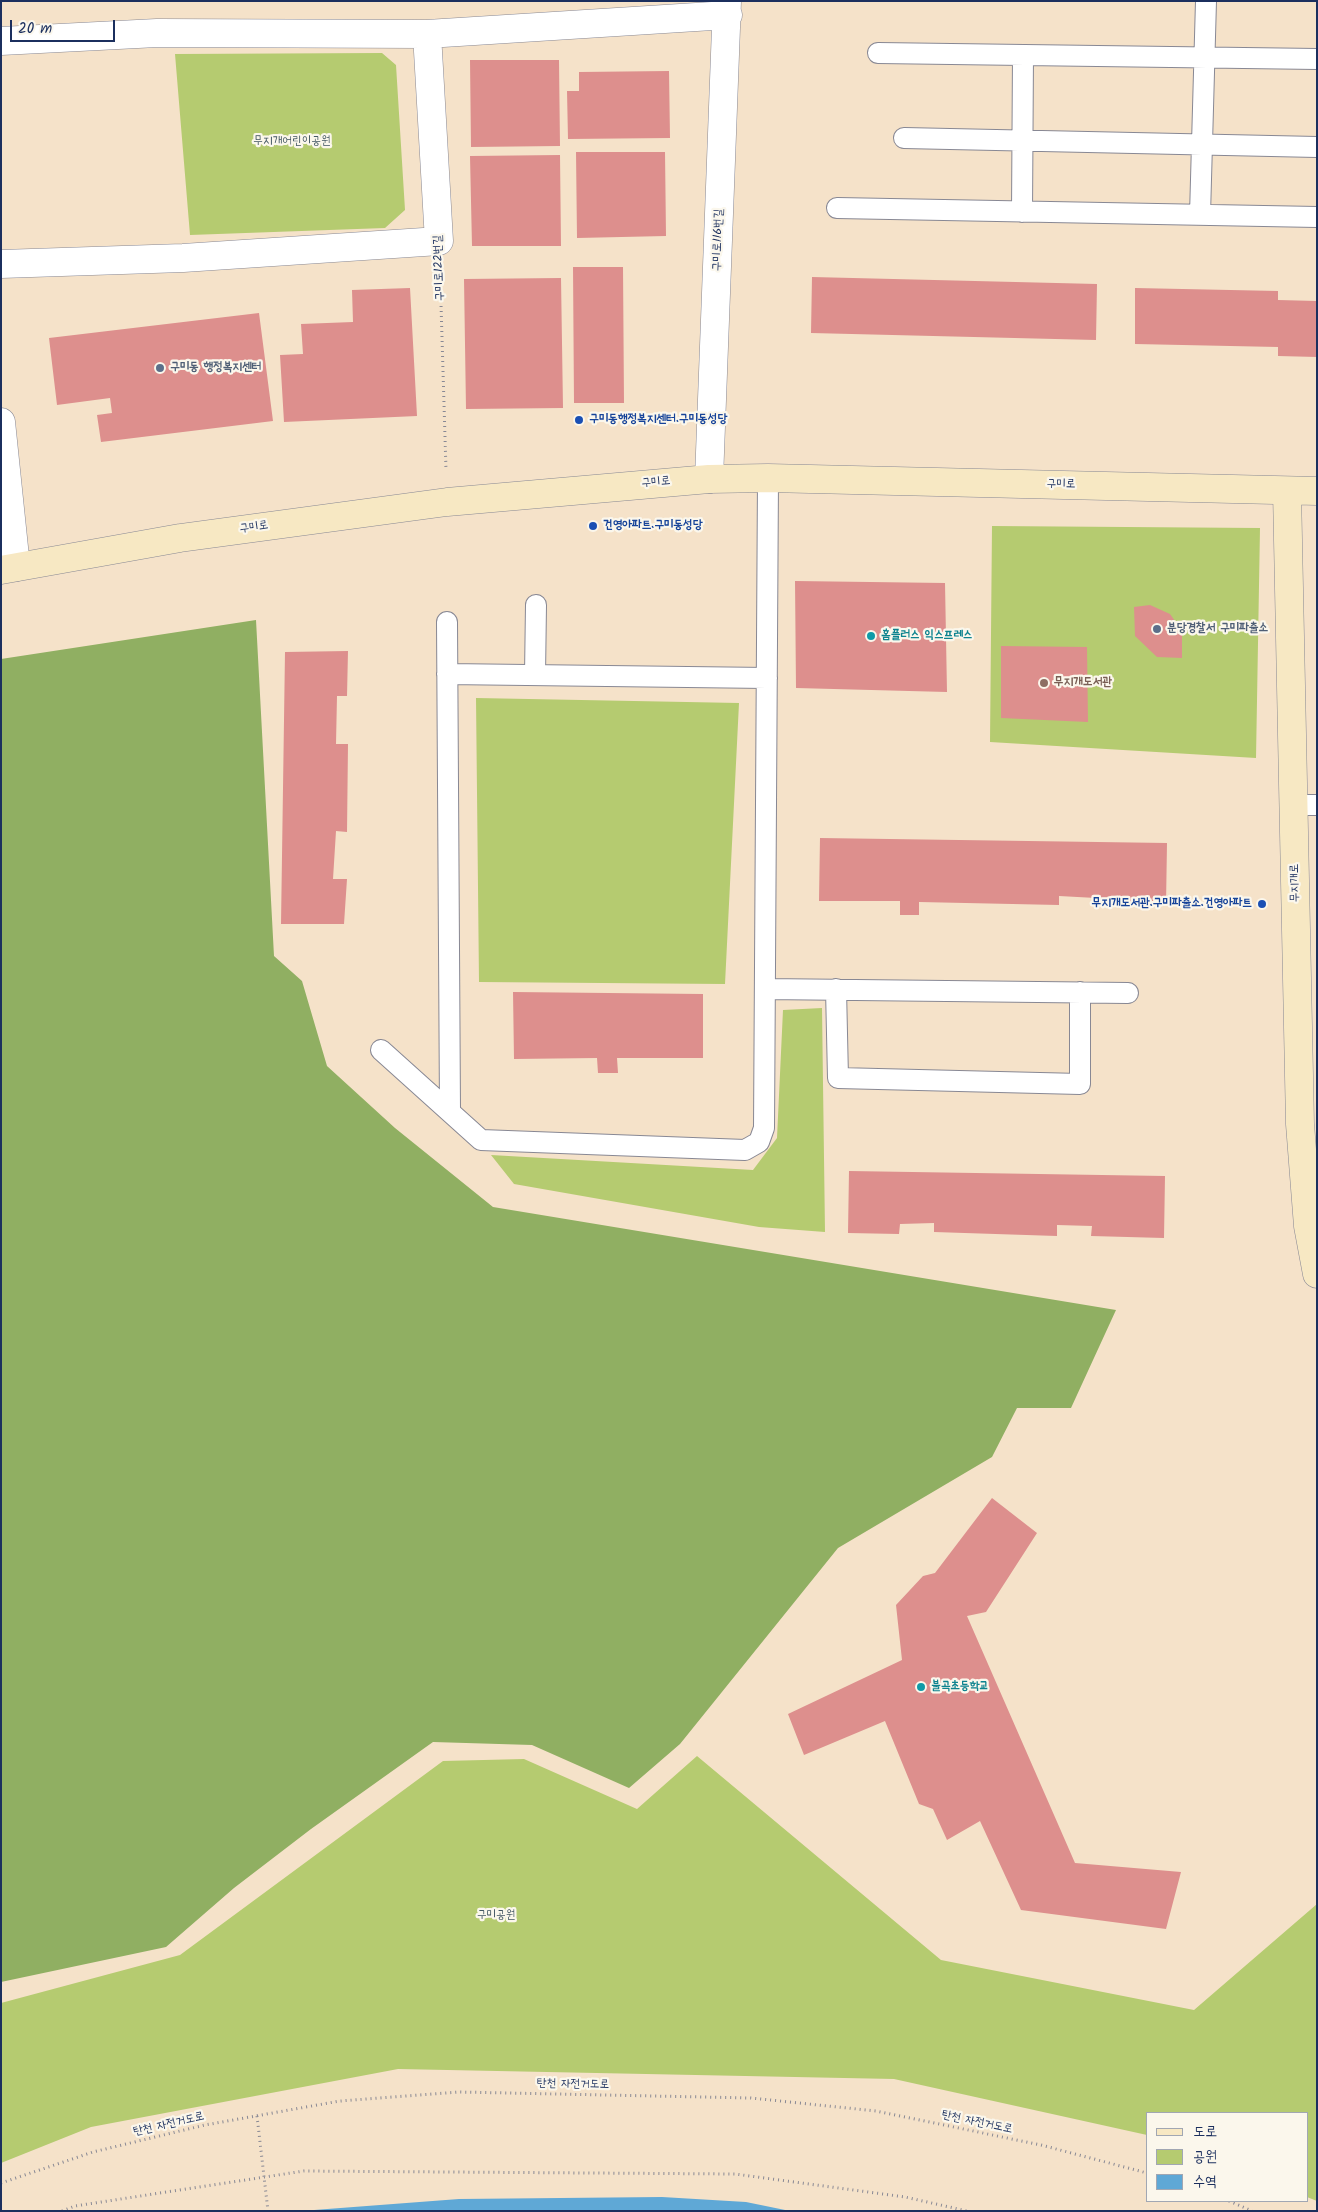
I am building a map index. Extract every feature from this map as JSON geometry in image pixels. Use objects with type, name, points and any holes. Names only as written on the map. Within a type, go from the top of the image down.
[{"type":"street","points":[[1,41],[157,33],[427,34],[728,8]]},
{"type":"street","name":"구미로116번길","points":[[709,479],[728,8]]},
{"type":"street","name":"구미로122번길","points":[[427,34],[439,241]]},
{"type":"street","points":[[1,264],[183,258],[439,241]]},
{"type":"street","points":[[1,422],[9,569]]},
{"type":"street","name":"구미로","points":[[9,569],[180,538],[448,502],[709,479],[768,478],[1317,491]]},
{"type":"street","name":"무지개로","points":[[1287,491],[1305,805],[1308,1226],[1317,1274]]},
{"type":"lane","points":[[1200,215],[1204,144],[1206,1]]},
{"type":"lane","points":[[878,52],[1317,59]]},
{"type":"lane","points":[[1022,212],[1024,54]]},
{"type":"lane","points":[[904,138],[1317,146]]},
{"type":"lane","points":[[837,208],[1317,217]]},
{"type":"lane","points":[[381,1050],[481,1140],[746,1150],[758,1142],[764,1128],[768,478]]},
{"type":"lane","points":[[534,675],[536,605]]},
{"type":"lane","points":[[447,622],[450,1111]]},
{"type":"lane","points":[[448,674],[767,678]]},
{"type":"lane","points":[[765,989],[1128,993]]},
{"type":"lane","points":[[836,989],[838,1078],[1080,1084],[1080,992]]},
{"type":"path","name":"구미로122번길","points":[[439,241],[448,502]]},
{"type":"path","name":"탄천 자전거도로","points":[[1,2183],[93,2152],[205,2125],[340,2101],[459,2092],[751,2098],[876,2111],[1041,2145],[1146,2173]]},
{"type":"path","points":[[257,2116],[268,2211]]},
{"type":"path","points":[[62,2211],[75,2206],[304,2171],[735,2174],[905,2197],[967,2211]]},
{"type":"path","points":[[1231,2202],[1252,2211]]},
{"type":"green space","name":"무지개어린이공원","points":[[382,53],[396,65],[405,210],[385,228],[190,235],[175,54]]},
{"type":"green space","points":[[992,526],[1260,528],[1256,758],[990,742]]},
{"type":"green space","points":[[256,620],[274,956],[302,981],[327,1066],[395,1128],[493,1207],[1116,1310],[1071,1408],[1017,1408],[992,1457],[838,1548],[680,1744],[629,1788],[532,1745],[433,1742],[311,1829],[234,1888],[166,1947],[1,1982],[1,659]]},
{"type":"green space","points":[[476,698],[739,703],[725,984],[479,982]]},
{"type":"green space","points":[[822,1008],[825,1232],[759,1227],[514,1184],[491,1155],[753,1170],[777,1138],[783,1010]]},
{"type":"green space","name":"구미공원","points":[[697,1756],[941,1960],[1194,2010],[1317,1904],[1317,2201],[1308,2197],[1308,2112],[1146,2112],[1146,2135],[894,2079],[398,2069],[91,2127],[1,2163],[1,2003],[180,1955],[443,1761],[524,1759],[637,1809]]},
{"type":"water","points":[[662,2197],[746,2202],[790,2211],[301,2211],[459,2199]]},
{"type":"building","points":[[470,60],[559,60],[560,146],[471,147]]},
{"type":"building","points":[[669,71],[670,138],[568,139],[567,91],[579,91],[579,72]]},
{"type":"building","points":[[576,152],[665,152],[666,236],[577,238]]},
{"type":"building","points":[[560,155],[561,246],[472,246],[470,156]]},
{"type":"building","points":[[573,267],[623,267],[624,403],[574,403]]},
{"type":"building","points":[[812,277],[1097,284],[1096,340],[811,333]]},
{"type":"building","points":[[561,278],[563,408],[466,409],[464,279]]},
{"type":"building","points":[[410,288],[417,416],[284,422],[280,355],[303,354],[301,324],[353,322],[352,290]]},
{"type":"building","points":[[1135,288],[1278,291],[1278,300],[1317,301],[1317,357],[1278,356],[1278,347],[1135,344]]},
{"type":"building","name":"구미동 행정복지센터","points":[[259,313],[273,421],[101,442],[97,415],[112,413],[110,398],[57,405],[49,338]]},
{"type":"building","name":"홈플러스 익스프레스","points":[[795,581],[945,583],[947,692],[796,688]]},
{"type":"building","name":"분당경찰서 구미파출소","points":[[1150,605],[1170,614],[1177,624],[1182,633],[1182,658],[1157,657],[1135,636],[1134,607]]},
{"type":"building","name":"무지개도서관","points":[[1001,646],[1087,647],[1088,722],[1001,718]]},
{"type":"building","points":[[348,651],[347,696],[337,696],[336,744],[348,744],[347,832],[336,831],[333,879],[347,879],[344,924],[281,924],[285,652]]},
{"type":"building","points":[[820,838],[1167,843],[1166,905],[1096,904],[1096,898],[1059,896],[1059,905],[919,902],[919,915],[900,915],[900,901],[819,901]]},
{"type":"building","points":[[513,992],[703,994],[703,1058],[617,1058],[618,1073],[598,1073],[597,1058],[514,1059]]},
{"type":"building","points":[[849,1171],[1165,1176],[1164,1238],[1091,1236],[1092,1226],[1057,1225],[1057,1236],[934,1232],[934,1223],[900,1224],[899,1234],[848,1233]]},
{"type":"building","name":"불곡초등학교","points":[[992,1498],[1037,1533],[986,1612],[967,1616],[1075,1863],[1181,1872],[1166,1929],[1021,1910],[980,1821],[947,1840],[933,1809],[919,1804],[885,1721],[804,1755],[788,1714],[902,1660],[896,1605],[923,1576],[935,1573]]},
{"type":"place","name":"구미동 행정복지센터","points":[[160,368]]},
{"type":"place","name":"구미동행정복지센터.구미동성당","points":[[579,420]]},
{"type":"place","name":"건영아파트.구미동성당","points":[[593,526]]},
{"type":"place","name":"분당경찰서 구미파출소","points":[[1157,629]]},
{"type":"place","name":"홈플러스 익스프레스","points":[[871,636]]},
{"type":"place","name":"무지개도서관","points":[[1044,683]]},
{"type":"place","name":"무지개도서관.구미파출소.건영아파트","points":[[1262,904]]},
{"type":"place","name":"불곡초등학교","points":[[921,1687]]}]
